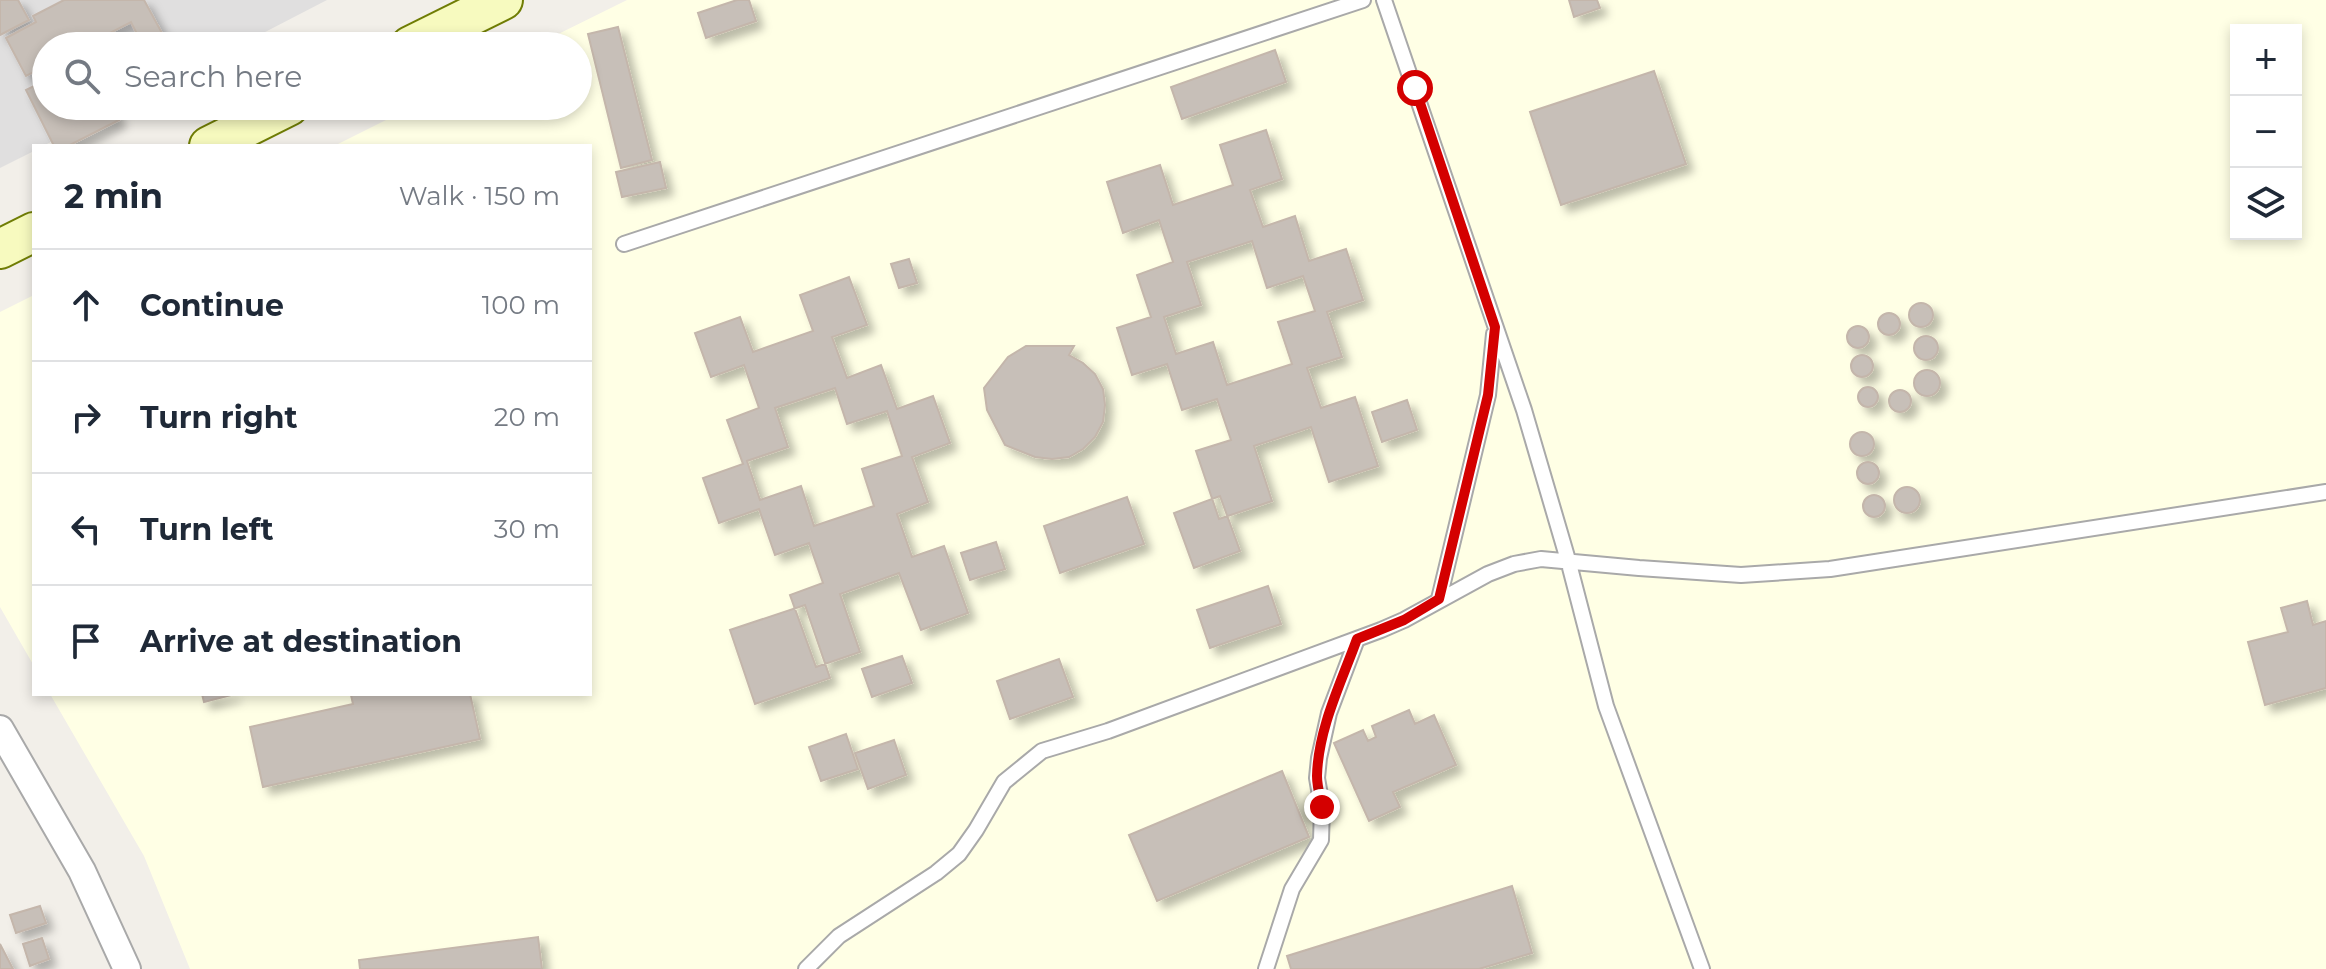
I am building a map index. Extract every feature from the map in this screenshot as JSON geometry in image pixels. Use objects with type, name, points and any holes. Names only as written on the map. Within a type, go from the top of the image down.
[{"type":"main road","points":[[438,32],[503,0]]},
{"type":"main road","points":[[213,144],[261,120]]},
{"type":"main road","points":[[0,249],[32,233]]},
{"type":"street","points":[[0,729],[82,871],[127,969]]},
{"type":"lane","points":[[624,244],[1363,0]]},
{"type":"lane","points":[[1384,0],[1524,410],[1606,706],[1702,969]]},
{"type":"lane","points":[[1439,599],[1488,395],[1495,327]]},
{"type":"lane","points":[[806,969],[839,936],[936,873],[959,854],[1004,782],[1042,751],[1108,731],[1357,639],[1404,620],[1488,574],[1514,564],[1541,559],[1568,560],[1741,575],[1830,569],[2326,492]]},
{"type":"lane","points":[[1266,969],[1292,889],[1321,840],[1322,807],[1317,778],[1319,758],[1329,713],[1357,639]]},
{"type":"shaded area","points":[[0,0],[327,0],[265,32],[32,32],[32,120],[94,120],[47,144],[32,144],[32,152],[0,168]]},
{"type":"shaded area","points":[[627,0],[2326,0],[2326,969],[190,969],[144,856],[51,696],[592,696],[592,144],[338,144],[386,120],[592,120],[592,32],[562,32]]},
{"type":"shaded area","points":[[32,296],[32,663],[0,607],[0,312]]},
{"type":"building","points":[[0,0],[18,0],[29,20],[0,35]]},
{"type":"building","points":[[64,0],[144,0],[161,32],[136,32],[131,22],[112,32],[32,32],[32,73],[26,76],[6,38],[36,22],[33,16]]},
{"type":"building","points":[[737,0],[749,0],[756,21],[706,38],[698,13]]},
{"type":"building","points":[[1569,0],[1597,0],[1600,8],[1574,17]]},
{"type":"building","points":[[618,27],[652,160],[621,168],[592,50],[592,33]]},
{"type":"building","points":[[1275,50],[1286,82],[1182,119],[1171,87]]},
{"type":"building","points":[[1654,71],[1686,164],[1561,205],[1530,112]]},
{"type":"building","points":[[32,87],[32,102],[26,90]]},
{"type":"building","points":[[41,120],[119,120],[72,144],[53,144]]},
{"type":"building","points":[[1266,130],[1282,179],[1250,190],[1263,227],[1295,216],[1309,261],[1346,249],[1363,300],[1327,312],[1342,357],[1307,368],[1321,408],[1355,397],[1378,466],[1329,482],[1311,427],[1254,446],[1272,501],[1219,519],[1196,451],[1231,440],[1217,399],[1182,410],[1167,364],[1132,375],[1117,328],[1151,317],[1137,275],[1173,262],[1159,220],[1123,233],[1107,182],[1160,165],[1173,205],[1233,185],[1220,145]],"holes":[[[1252,241],[1267,288],[1303,276],[1315,311],[1278,322],[1292,364],[1227,385],[1213,342],[1176,354],[1164,317],[1201,305],[1187,262]]]},
{"type":"building","points":[[660,162],[666,188],[622,197],[616,172]]},
{"type":"building","points":[[909,259],[917,283],[899,288],[891,264]]},
{"type":"building","points":[[849,277],[867,325],[832,337],[847,378],[881,365],[897,409],[933,396],[950,443],[912,457],[928,502],[897,514],[912,557],[944,546],[968,613],[921,630],[899,573],[840,594],[860,652],[816,667],[790,595],[823,583],[809,543],[775,555],[759,509],[719,523],[703,478],[743,464],[727,420],[759,408],[744,365],[711,377],[695,333],[740,317],[753,352],[813,331],[800,295]],"holes":[[[835,388],[847,424],[887,411],[902,456],[862,469],[874,506],[814,526],[801,486],[760,500],[747,461],[788,447],[775,408]]]},
{"type":"building","points":[[1921,303],[1930,306],[1933,315],[1930,324],[1921,327],[1912,324],[1909,315],[1912,306]]},
{"type":"building","points":[[1889,313],[1897,316],[1900,324],[1897,332],[1889,335],[1881,332],[1878,324],[1881,316]]},
{"type":"building","points":[[1858,326],[1866,329],[1869,337],[1866,345],[1858,348],[1850,345],[1847,337],[1850,329]]},
{"type":"building","points":[[1926,336],[1935,339],[1938,348],[1935,357],[1926,360],[1917,357],[1914,348],[1917,339]]},
{"type":"building","points":[[1026,346],[1074,346],[1069,355],[1095,374],[1103,389],[1103,422],[1095,437],[1069,457],[1035,457],[1005,445],[987,410],[984,388],[1008,357]]},
{"type":"building","points":[[1862,355],[1870,358],[1873,366],[1870,374],[1862,377],[1854,374],[1851,366],[1854,358]]},
{"type":"building","points":[[1927,370],[1936,374],[1940,383],[1936,392],[1927,396],[1918,392],[1914,383],[1918,374]]},
{"type":"building","points":[[1868,387],[1875,390],[1878,397],[1875,404],[1868,407],[1861,404],[1858,397],[1861,390]]},
{"type":"building","points":[[1900,390],[1908,393],[1911,401],[1908,409],[1900,412],[1892,409],[1889,401],[1892,393]]},
{"type":"building","points":[[1407,400],[1417,430],[1382,442],[1372,412]]},
{"type":"building","points":[[1862,432],[1873,439],[1874,444],[1867,455],[1862,456],[1851,449],[1850,444],[1857,433]]},
{"type":"building","points":[[1868,462],[1876,465],[1879,473],[1876,481],[1868,484],[1860,481],[1857,473],[1860,465]]},
{"type":"building","points":[[1907,487],[1916,491],[1920,500],[1916,509],[1907,513],[1898,509],[1894,500],[1898,491]]},
{"type":"building","points":[[1874,495],[1882,498],[1885,506],[1882,514],[1874,517],[1866,514],[1863,506],[1866,498]]},
{"type":"building","points":[[1220,496],[1240,551],[1194,568],[1174,513]]},
{"type":"building","points":[[1127,497],[1144,544],[1060,573],[1044,526]]},
{"type":"building","points":[[996,542],[1005,569],[970,580],[961,553]]},
{"type":"building","points":[[1268,586],[1281,624],[1210,648],[1197,610]]},
{"type":"building","points":[[2307,601],[2313,625],[2326,621],[2326,688],[2265,705],[2248,642],[2288,632],[2281,608]]},
{"type":"building","points":[[805,605],[830,678],[755,704],[730,630]]},
{"type":"building","points":[[902,656],[912,683],[872,697],[862,669]]},
{"type":"building","points":[[1059,659],[1073,697],[1010,719],[997,681]]},
{"type":"building","points":[[202,696],[227,696],[204,702]]},
{"type":"building","points":[[351,696],[470,696],[480,739],[263,787],[250,727],[353,704]]},
{"type":"building","points":[[1409,710],[1415,724],[1434,715],[1456,765],[1393,792],[1400,807],[1369,821],[1334,743],[1363,730],[1368,741],[1376,737],[1372,726]]},
{"type":"building","points":[[846,734],[858,769],[821,781],[809,747]]},
{"type":"building","points":[[894,740],[906,775],[868,789],[855,753]]},
{"type":"building","points":[[1282,771],[1309,837],[1157,901],[1129,835]]},
{"type":"building","points":[[1512,886],[1532,953],[1479,969],[1291,969],[1287,956]]},
{"type":"building","points":[[40,906],[46,923],[16,933],[10,915]]},
{"type":"building","points":[[538,937],[542,969],[360,969],[359,960]]},
{"type":"building","points":[[42,938],[49,959],[30,966],[23,944]]},
{"type":"building","points":[[0,944],[13,969],[0,969]]},
{"type":"route","points":[[1322,807],[1317,778],[1319,758],[1329,713],[1357,639],[1404,620],[1439,599],[1488,395],[1495,327],[1415,88]]}]
